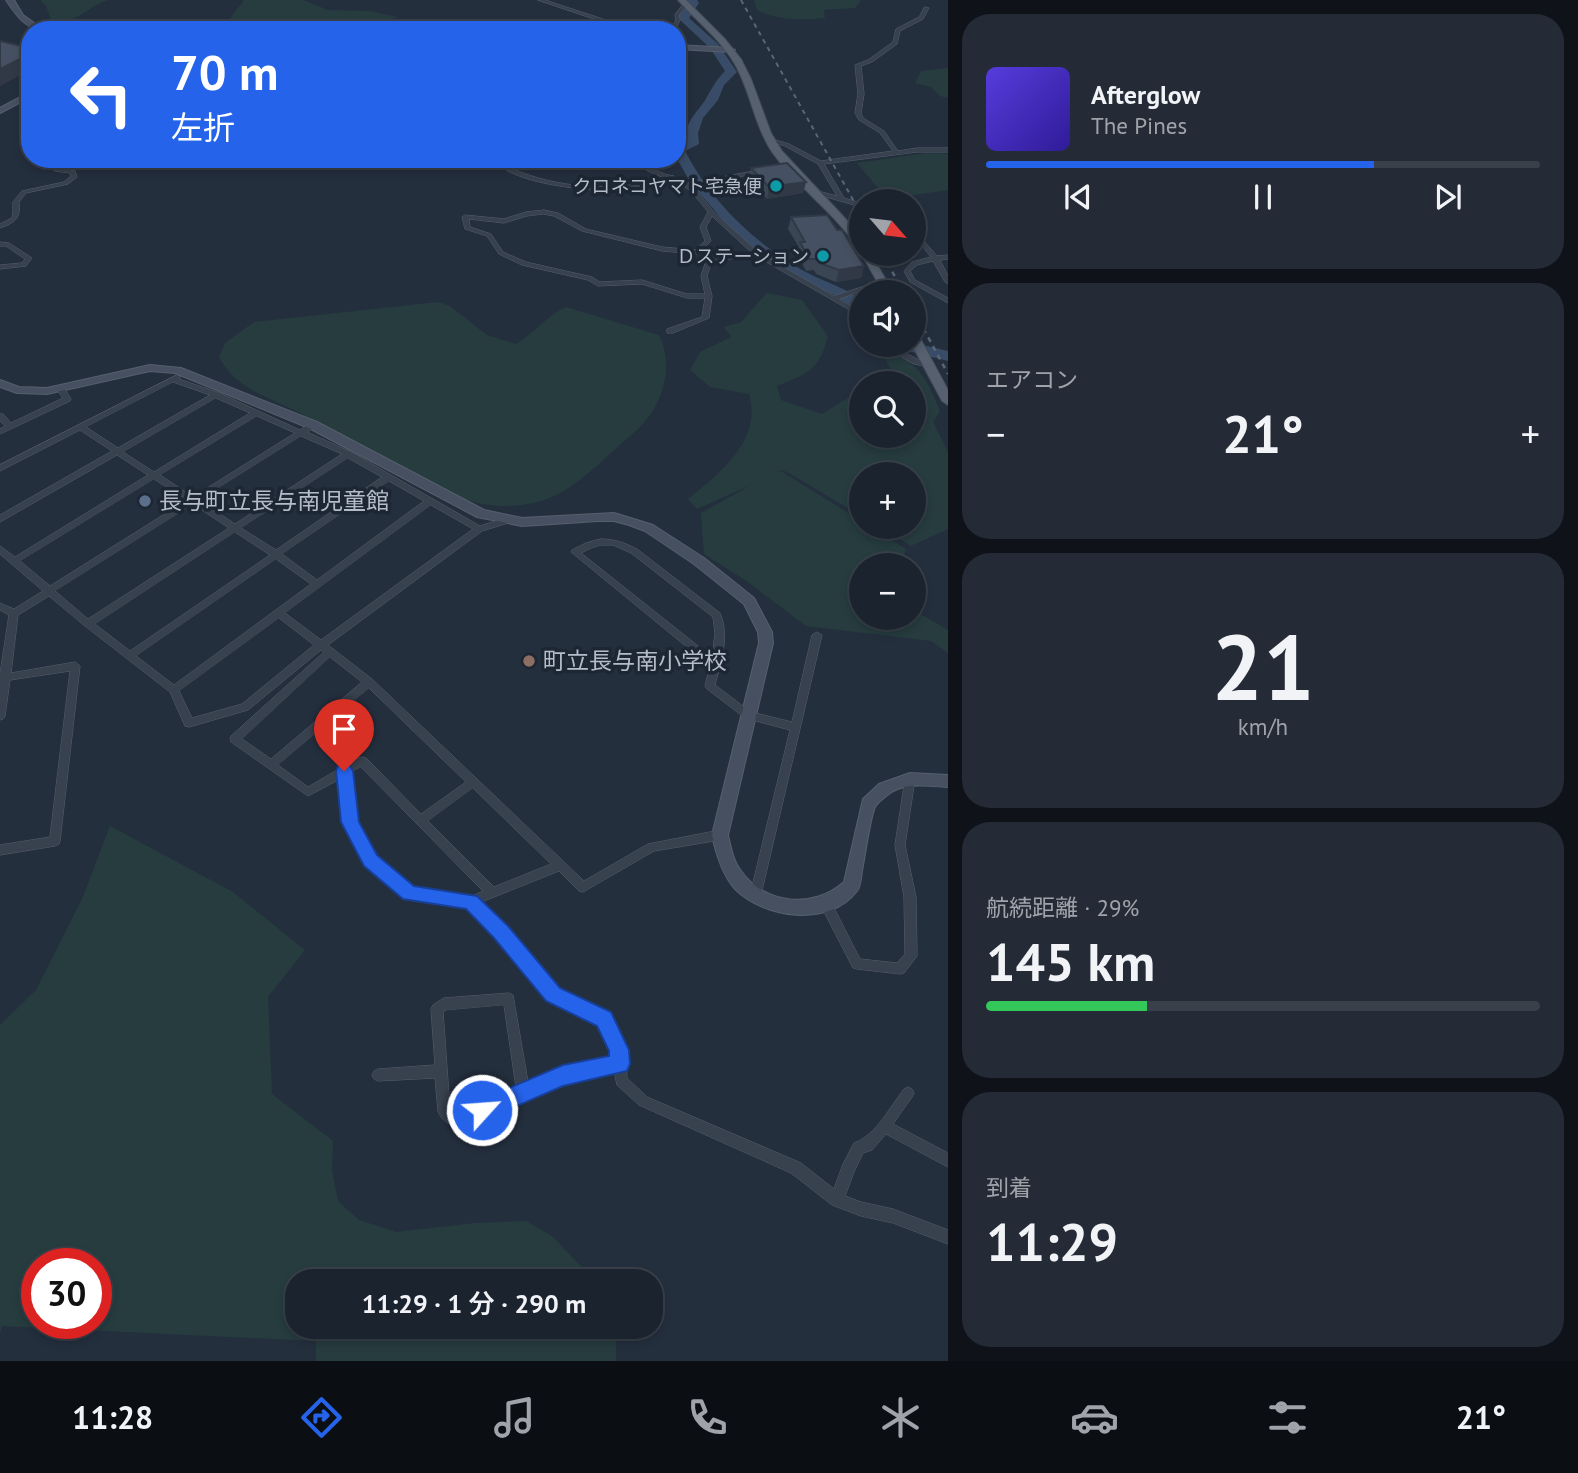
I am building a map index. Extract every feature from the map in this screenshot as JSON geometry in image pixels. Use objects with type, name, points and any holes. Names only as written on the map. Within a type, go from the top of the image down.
[{"type":"main road","points":[[687,5],[743,71],[769,140],[784,166],[818,193],[849,227]]},
{"type":"main road","points":[[925,357],[948,401]]},
{"type":"street","points":[[10,0],[20,16],[28,21]]},
{"type":"street","points":[[540,0],[605,21]]},
{"type":"street","points":[[677,21],[677,15],[687,5]]},
{"type":"street","points":[[897,153],[882,132],[861,119],[858,113],[861,94],[858,65],[885,52],[895,43],[898,30],[920,18],[928,8]]},
{"type":"street","points":[[686,48],[727,50]]},
{"type":"street","points":[[0,111],[21,99]]},
{"type":"street","points":[[769,140],[787,145],[820,163],[841,198]]},
{"type":"street","points":[[820,163],[897,153],[948,150]]},
{"type":"street","points":[[0,226],[15,221],[18,216],[16,202],[24,192],[66,183],[74,177],[73,172],[54,168]]},
{"type":"street","points":[[506,168],[556,183],[597,190],[644,187],[672,177]]},
{"type":"street","points":[[647,168],[690,185],[711,212],[757,254],[849,307]]},
{"type":"street","points":[[690,185],[765,170]]},
{"type":"street","points":[[818,193],[849,201]]},
{"type":"street","points":[[709,296],[687,296],[642,282],[598,284],[590,278],[524,264],[501,253],[489,235],[467,228],[465,217],[504,221],[544,212],[556,214],[584,230],[662,249],[697,252],[708,241],[703,227],[711,212]]},
{"type":"street","points":[[0,244],[7,244],[24,252],[29,258],[23,265],[0,267]]},
{"type":"street","points":[[926,247],[936,259],[948,282]]},
{"type":"street","points":[[670,331],[705,318],[709,296],[704,276],[709,259],[757,254]]},
{"type":"street","points":[[948,257],[910,265],[908,275],[912,281],[948,301]]},
{"type":"street","points":[[834,298],[849,292]]},
{"type":"street","points":[[907,357],[916,362],[928,361]]},
{"type":"street","points":[[0,383],[17,390],[61,390],[150,368],[167,368],[188,373],[313,425],[460,505],[505,521]]},
{"type":"street","points":[[0,468],[188,373]]},
{"type":"street","points":[[172,379],[216,395],[348,454],[479,528]]},
{"type":"street","points":[[0,432],[67,399],[61,390]]},
{"type":"street","points":[[0,519],[216,395]]},
{"type":"street","points":[[14,561],[256,413]]},
{"type":"street","points":[[0,416],[10,427]]},
{"type":"street","points":[[0,716],[3,678],[14,613],[313,425]]},
{"type":"street","points":[[80,427],[115,452],[236,527],[318,584]]},
{"type":"street","points":[[88,624],[348,454]]},
{"type":"street","points":[[129,656],[387,478]]},
{"type":"street","points":[[174,690],[429,502]]},
{"type":"street","points":[[0,549],[88,624],[174,690],[189,723],[245,707],[320,646],[479,528],[505,521],[543,522],[614,517],[649,528],[699,561],[749,601],[760,621],[766,643],[720,835],[726,863],[745,887],[756,895],[785,907],[806,908],[826,904],[842,896],[850,886],[868,804],[884,788],[910,779],[948,782]]},
{"type":"street","points":[[715,665],[575,552],[588,544],[603,541],[632,548],[717,615],[722,631],[715,665],[710,686],[747,715],[795,727]]},
{"type":"street","points":[[0,606],[14,613]]},
{"type":"street","points":[[279,613],[369,682],[558,866],[583,887],[652,847],[720,835]]},
{"type":"street","points":[[756,895],[817,635]]},
{"type":"street","points":[[329,653],[235,739],[308,792],[362,761],[492,893]]},
{"type":"street","points":[[0,850],[55,841],[75,666],[3,678]]},
{"type":"street","points":[[271,765],[369,682]]},
{"type":"street","points":[[344,771],[350,822],[370,861],[410,893],[470,902],[558,866]]},
{"type":"street","points":[[826,904],[857,964],[900,969],[911,956],[910,897],[900,845],[910,779]]},
{"type":"street","points":[[421,820],[473,783]]},
{"type":"street","points":[[470,902],[501,932],[553,995],[604,1019],[619,1050],[621,1081],[643,1101],[796,1168],[837,1200],[893,1216],[948,1237]]},
{"type":"street","points":[[523,1091],[509,999],[444,1004],[438,1009],[444,1111],[449,1118],[459,1122],[563,1075],[620,1064]]},
{"type":"street","points":[[378,1075],[441,1070]]},
{"type":"street","points":[[837,1200],[848,1168],[859,1148],[867,1144],[884,1126],[908,1093]]},
{"type":"street","points":[[884,1126],[948,1160]]},
{"type":"green space","points":[[40,0],[108,0],[67,21],[52,21],[46,6]]},
{"type":"green space","points":[[244,0],[303,0],[328,10],[369,11],[398,17],[387,21],[228,21]]},
{"type":"green space","points":[[754,0],[861,0],[855,8],[824,10],[825,18],[798,19],[765,14],[757,10]]},
{"type":"green space","points":[[537,19],[543,21],[491,21]]},
{"type":"green space","points":[[948,68],[948,98],[940,96],[931,87],[915,83],[921,71]]},
{"type":"green space","points":[[926,153],[948,154],[948,190],[926,193],[926,189],[880,189],[857,163]]},
{"type":"green space","points":[[767,293],[802,300],[828,336],[821,357],[811,369],[777,386],[781,400],[822,414],[849,397],[849,448],[926,448],[926,381],[940,411],[933,422],[948,452],[948,529],[911,546],[899,539],[926,539],[926,462],[849,462],[849,509],[787,472],[782,470],[774,474],[781,471],[849,514],[849,539],[890,539],[906,549],[904,553],[849,553],[849,630],[926,630],[926,617],[948,630],[948,653],[931,641],[806,626],[745,580],[704,554],[701,513],[751,485],[697,509],[688,499],[713,479],[735,454],[750,426],[752,411],[749,394],[710,387],[690,370],[700,352],[731,337],[724,327],[741,322]]},
{"type":"green space","points":[[438,302],[450,306],[487,335],[516,344],[566,307],[659,335],[664,347],[666,373],[659,399],[653,411],[636,431],[571,486],[542,501],[502,506],[482,504],[443,492],[350,451],[333,441],[305,416],[244,385],[226,368],[219,357],[225,343],[254,322]]},
{"type":"green space","points":[[884,357],[900,357],[918,371],[891,371]]},
{"type":"green space","points":[[110,826],[233,892],[305,950],[268,997],[272,1094],[333,1141],[332,1170],[338,1201],[359,1220],[396,1232],[475,1223],[526,1221],[552,1236],[584,1269],[285,1269],[285,1339],[616,1339],[616,1361],[316,1361],[316,1341],[112,1331],[112,1248],[21,1248],[21,1327],[2,1326],[0,1334],[0,1025],[36,990],[82,899]]},
{"type":"building","points":[[0,41],[21,46],[21,58],[0,69]]},
{"type":"building","points":[[787,163],[806,182],[769,187],[751,168]]},
{"type":"building","points":[[827,215],[849,241],[849,266],[864,266],[839,270],[819,263],[817,259],[809,259],[800,242],[805,242],[791,217]]},
{"type":"waterway","points":[[686,146],[693,144],[692,133],[697,117],[712,100],[718,84],[731,72],[714,46],[684,19],[684,14],[694,3],[692,0]]},
{"type":"waterway","points":[[686,165],[712,202],[761,249],[795,272],[849,298]]},
{"type":"waterway","points":[[926,351],[948,356]]},
{"type":"railway","points":[[741,0],[849,193]]},
{"type":"railway","points":[[889,266],[897,280]]},
{"type":"railway","points":[[926,333],[948,374]]},
{"type":"place","name":"クロネコヤマト宅急便","points":[[776,186]]},
{"type":"place","name":"Ｄステーション","points":[[823,256]]},
{"type":"place","name":"長与町立長与南児童館","points":[[145,501]]},
{"type":"place","name":"町立長与南小学校","points":[[529,661]]},
{"type":"route","points":[[344,771],[350,822],[370,861],[410,893],[470,902],[501,932],[553,995],[604,1019],[619,1050],[620,1064],[563,1075],[482,1110]]}]
